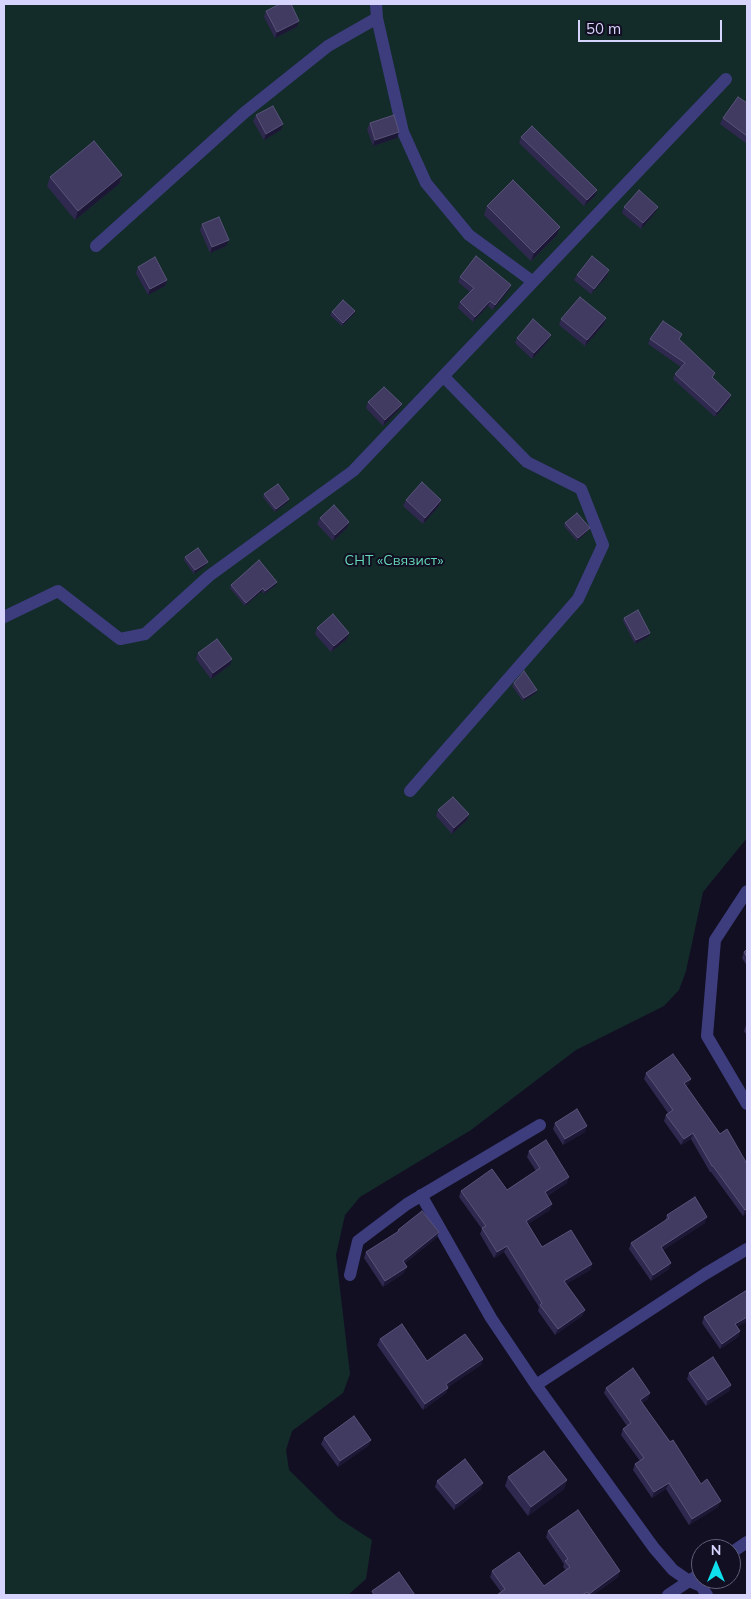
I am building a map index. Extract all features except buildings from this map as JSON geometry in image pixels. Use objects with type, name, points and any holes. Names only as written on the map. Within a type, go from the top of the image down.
[{"type":"street","points":[[376,4],[377,18],[403,132],[426,183],[469,235],[532,282]]},
{"type":"street","points":[[96,246],[244,113],[328,46],[377,18]]},
{"type":"street","points":[[4,617],[58,591],[120,639],[146,634],[209,576],[353,471],[726,79]]},
{"type":"street","points":[[410,792],[578,599],[603,545],[580,489],[527,462],[444,377]]},
{"type":"street","points":[[747,891],[715,940],[707,1036],[747,1104]]},
{"type":"street","points":[[350,1275],[358,1241],[421,1195],[540,1125]]},
{"type":"street","points":[[421,1195],[491,1318],[536,1385],[654,1548],[673,1570],[689,1581],[701,1586],[707,1595]]},
{"type":"street","points":[[536,1385],[705,1274],[747,1249]]},
{"type":"street","points":[[668,1595],[689,1581]]},
{"type":"green space","name":"СНТ «Связист»","points":[[4,4],[747,4],[747,838],[703,892],[686,971],[679,990],[664,1006],[576,1050],[471,1130],[360,1197],[345,1215],[336,1255],[350,1374],[343,1393],[292,1431],[286,1450],[289,1470],[338,1518],[372,1540],[366,1579],[348,1595],[4,1595]]}]
